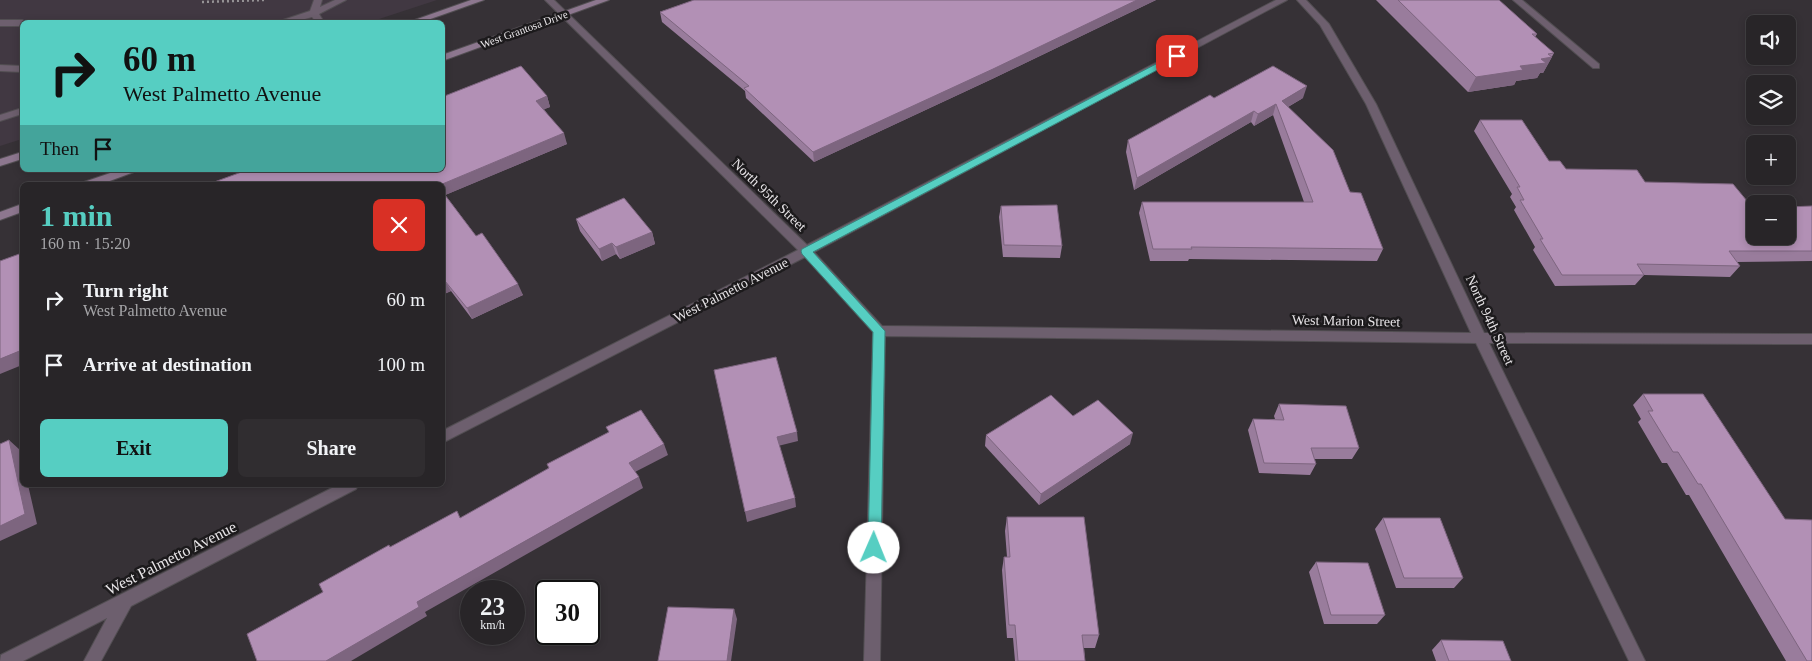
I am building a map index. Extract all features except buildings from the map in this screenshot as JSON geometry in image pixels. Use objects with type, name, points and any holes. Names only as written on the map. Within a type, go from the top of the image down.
[{"type":"street","points":[[314,13],[318,0]]},
{"type":"street","points":[[292,20],[314,13],[342,0]]},
{"type":"street","points":[[420,20],[480,0]]},
{"type":"street","name":"North 95th Street","points":[[549,0],[806,251],[879,331]]},
{"type":"street","name":"West Grantosa Drive","points":[[445,57],[605,0]]},
{"type":"street","name":"West Palmetto Avenue","points":[[445,436],[806,251],[1283,0]]},
{"type":"street","name":"North 94th Street","points":[[1301,0],[1324,24],[1371,104],[1480,338],[1637,661]]},
{"type":"street","points":[[1517,0],[1596,66]]},
{"type":"street","points":[[314,13],[319,20]]},
{"type":"street","points":[[0,23],[20,23]]},
{"type":"street","points":[[0,68],[20,69]]},
{"type":"street","points":[[0,118],[20,112]]},
{"type":"street","points":[[0,163],[20,156]]},
{"type":"street","points":[[96,182],[124,172]]},
{"type":"street","points":[[0,216],[20,209]]},
{"type":"street","points":[[872,661],[879,331]]},
{"type":"street","name":"West Marion Street","points":[[879,331],[1480,338],[1812,339]]},
{"type":"street","name":"West Palmetto Avenue","points":[[7,661],[347,487]]},
{"type":"street","points":[[92,661],[125,601]]},
{"type":"path","points":[[202,2],[264,0]]},
{"type":"shaded area","points":[[0,0],[437,0],[376,20],[20,20],[20,140],[0,146]]},
{"type":"route","points":[[874,548],[879,331],[806,251],[1177,56]]}]
